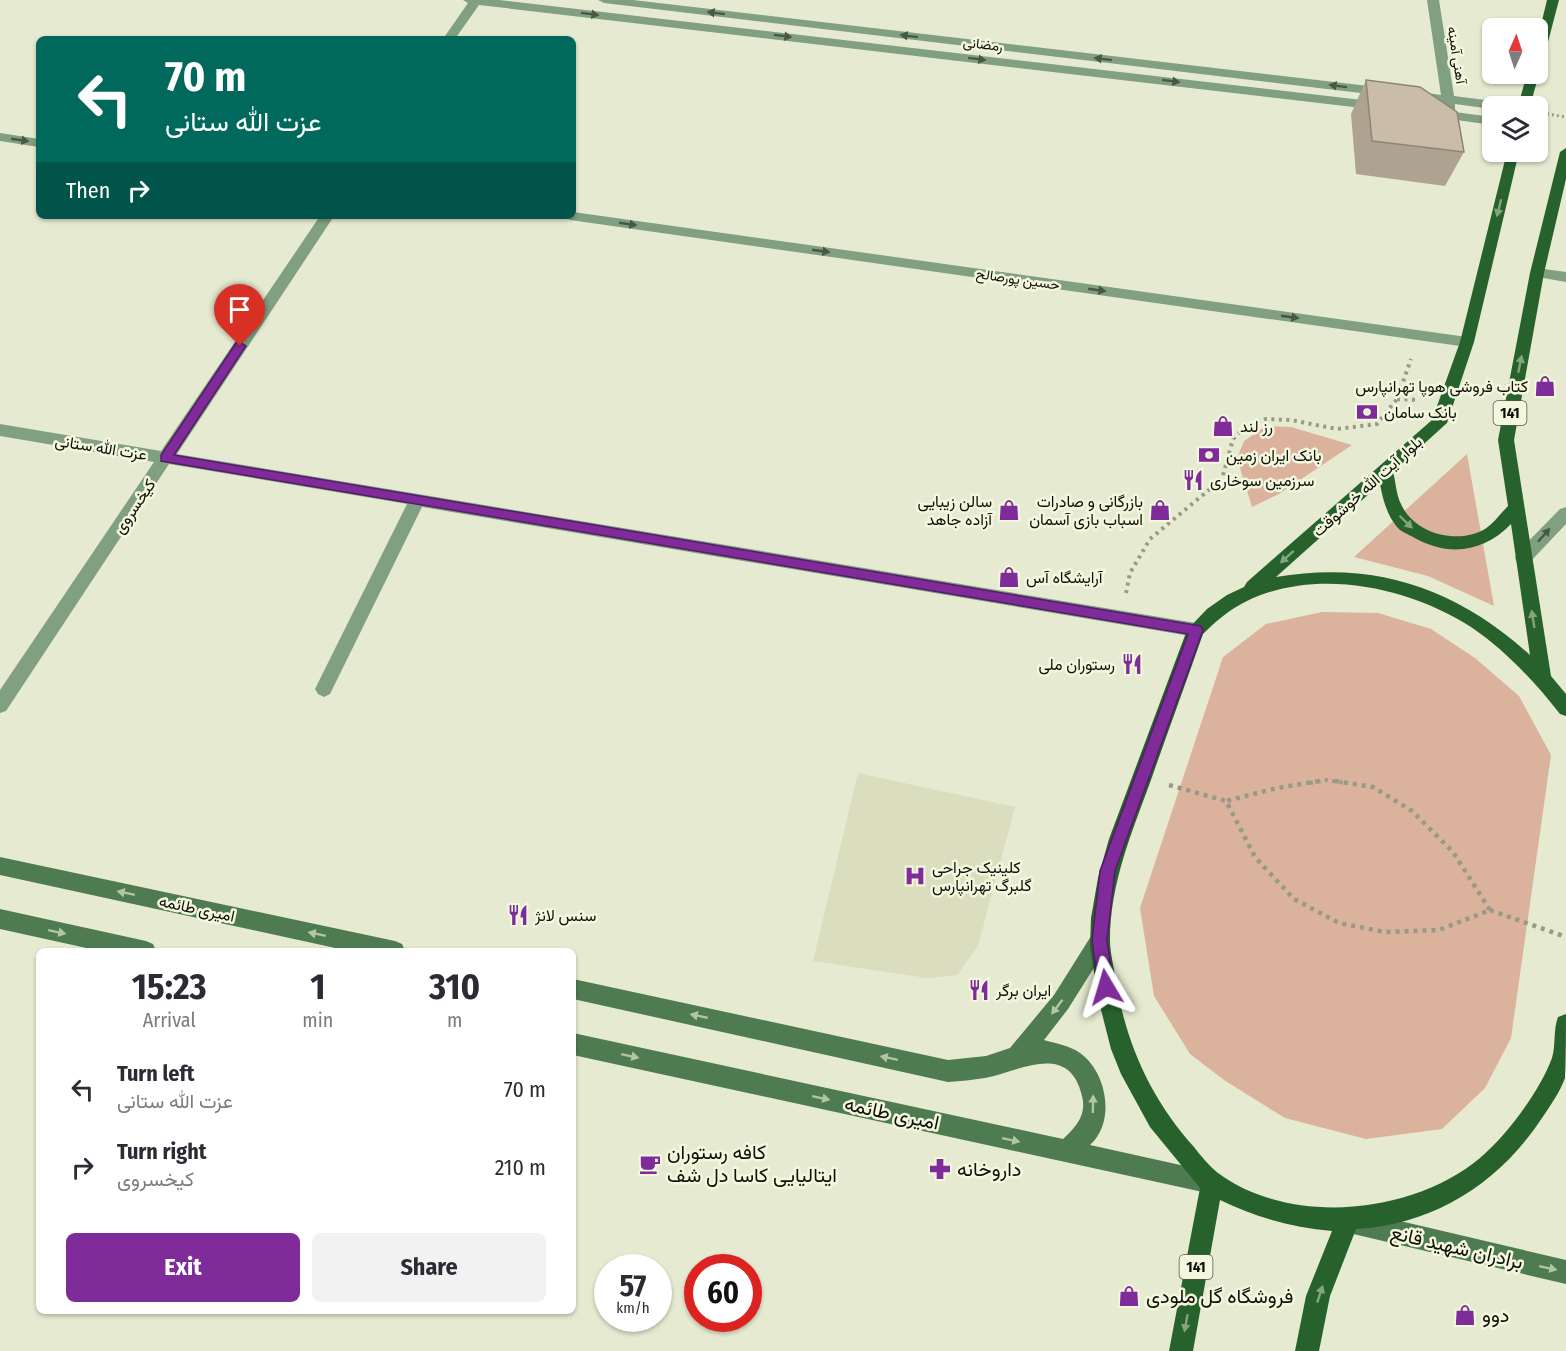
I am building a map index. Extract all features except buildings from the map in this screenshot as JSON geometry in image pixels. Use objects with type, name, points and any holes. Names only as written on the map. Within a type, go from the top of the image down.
[{"type":"main road","points":[[1548,19],[1553,0]]},
{"type":"main road","name":"141","points":[[1542,676],[1506,440],[1537,273],[1566,152]]},
{"type":"main road","name":"بلوار آیت الله خوشوقت","points":[[1246,593],[1439,423],[1467,342],[1511,162]]},
{"type":"main road","points":[[1385,470],[1392,504],[1404,524],[1434,541],[1469,543],[1492,533],[1516,508]]},
{"type":"main road","points":[[1566,708],[1542,676],[1477,622],[1428,598],[1388,585],[1357,579],[1298,579],[1246,593],[1214,612],[1196,630],[1107,871],[1100,940],[1109,1011],[1125,1057],[1156,1119],[1176,1145],[1212,1183],[1252,1203],[1297,1216],[1347,1221],[1391,1214],[1440,1198],[1476,1176],[1507,1148],[1534,1112],[1564,1062],[1566,1025]]},
{"type":"main road","name":"امیری طائمه","points":[[0,866],[381,948]]},
{"type":"main road","points":[[0,919],[132,948]]},
{"type":"main road","points":[[1017,1057],[1061,1002],[1100,940]]},
{"type":"main road","points":[[576,990],[948,1071],[987,1067],[1045,1051],[1072,1060],[1089,1079],[1095,1103],[1089,1131],[1066,1152]]},
{"type":"main road","name":"امیری طائمه","points":[[576,1045],[1212,1183]]},
{"type":"main road","name":"141","points":[[1181,1351],[1212,1183]]},
{"type":"main road","points":[[1306,1351],[1318,1296],[1347,1221]]},
{"type":"main road","name":"برادران شهید قانع","points":[[1347,1221],[1566,1272]]},
{"type":"street","name":"رمضانی","points":[[469,0],[1392,108]]},
{"type":"street","points":[[451,36],[476,0]]},
{"type":"street","name":"رمضانی","points":[[604,0],[1482,103]]},
{"type":"street","name":"آهنی آمینه","points":[[1433,0],[1451,115]]},
{"type":"street","points":[[755,33],[762,18]]},
{"type":"street","points":[[1415,111],[1482,120]]},
{"type":"street","points":[[0,137],[36,143]]},
{"type":"street","name":"حسین پورصالح","points":[[576,217],[1467,342]]},
{"type":"street","name":"کیخسروی","points":[[0,705],[325,219]]},
{"type":"street","points":[[1537,273],[1566,277]]},
{"type":"street","name":"عزت الله ستانی","points":[[0,430],[1196,630]]},
{"type":"street","points":[[324,689],[417,500]]},
{"type":"street","points":[[1523,558],[1566,513]]},
{"type":"path","points":[[1548,114],[1566,117]]},
{"type":"path","points":[[1122,617],[1130,573],[1150,539],[1222,479],[1233,439],[1246,426],[1266,419],[1291,420],[1337,429],[1377,424],[1397,399],[1419,336]]},
{"type":"path","points":[[1142,778],[1226,801],[1277,788],[1327,780],[1373,787],[1412,811],[1453,852],[1490,910],[1566,937]]},
{"type":"path","points":[[1226,801],[1255,857],[1294,899],[1339,923],[1385,932],[1438,930],[1490,910]]},
{"type":"shaded area","points":[[1266,426],[1291,427],[1352,445],[1279,494],[1252,507],[1237,458],[1244,441]]},
{"type":"shaded area","points":[[1467,454],[1494,606],[1428,576],[1354,557]]},
{"type":"shaded area","points":[[1322,612],[1378,613],[1431,629],[1475,658],[1519,696],[1551,755],[1511,1038],[1485,1088],[1442,1129],[1366,1139],[1285,1118],[1224,1080],[1190,1054],[1154,996],[1140,908],[1223,657],[1266,624]]},
{"type":"shaded area","name":"کلینیک جراحی گلبرگ تهرانپارس","points":[[858,773],[1015,807],[978,946],[957,975],[927,978],[813,961]]},
{"type":"place","name":"کتاب فروشی هوپا تهرانپارس","points":[[1545,386]]},
{"type":"place","name":"بانک سامان","points":[[1367,412]]},
{"type":"place","name":"رز لند","points":[[1223,426]]},
{"type":"place","name":"بانک ایران زمین","points":[[1209,455]]},
{"type":"place","name":"سرزمين سوخاری","points":[[1193,480]]},
{"type":"place","name":"سالن زیبایی آزاده جاهد","points":[[1009,510]]},
{"type":"place","name":"بازرگانی و صادرات اسباب بازی آسمان","points":[[1160,510]]},
{"type":"place","name":"آرایشگاه آس","points":[[1009,577]]},
{"type":"place","name":"رستوران ملی","points":[[1132,664]]},
{"type":"place","name":"کلینیک جراحی گلبرگ تهرانپارس","points":[[915,876]]},
{"type":"place","name":"سنس لانژ","points":[[518,915]]},
{"type":"place","name":"ایران برگر","points":[[979,990]]},
{"type":"place","name":"کافه رستوران ایتالیایی کاسا دل شف","points":[[650,1164]]},
{"type":"place","name":"داروخانه","points":[[940,1169]]},
{"type":"place","name":"فروشگاه گل ملودی","points":[[1129,1296]]},
{"type":"place","name":"دوو","points":[[1465,1315]]},
{"type":"route","points":[[240,346],[165,458],[1196,630],[1107,871],[1100,940],[1106,987]]}]
